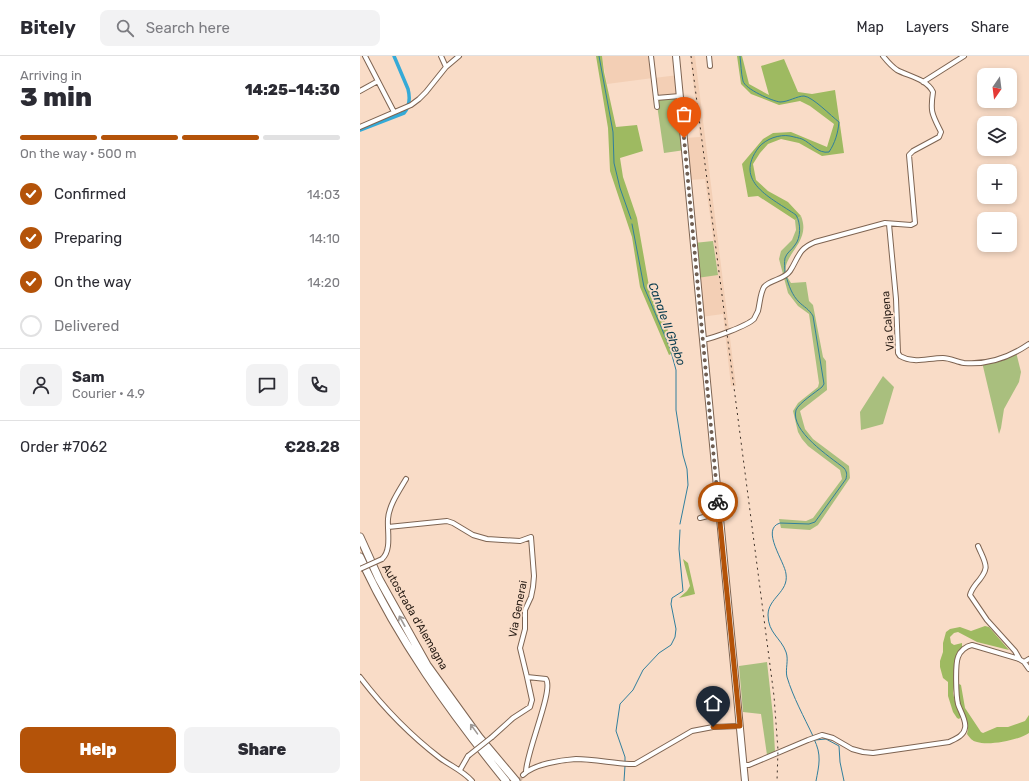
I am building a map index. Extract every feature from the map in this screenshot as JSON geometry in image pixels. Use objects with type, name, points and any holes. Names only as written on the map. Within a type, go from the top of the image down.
[{"type":"highway","name":"Autostrada d'Alemagna","points":[[360,537],[379,579],[427,664],[479,737],[516,781]]},
{"type":"highway","name":"Autostrada d'Alemagna","points":[[360,557],[372,582],[422,667],[473,740],[506,781]]},
{"type":"main road","points":[[676,56],[745,781]]},
{"type":"street","points":[[366,56],[394,112]]},
{"type":"street","points":[[441,56],[446,68]]},
{"type":"street","points":[[360,127],[405,106],[411,105],[426,92],[446,68],[459,56]]},
{"type":"street","points":[[651,56],[657,107]]},
{"type":"street","points":[[709,56],[710,66]]},
{"type":"street","points":[[703,340],[720,335],[747,323],[754,318],[765,286],[768,283],[785,276],[791,270],[798,255],[806,246],[829,238],[885,223],[911,225],[915,223],[909,156],[913,150],[937,139],[941,132],[934,120],[931,110],[932,92],[928,85],[896,70],[883,56]]},
{"type":"street","points":[[923,82],[964,56]]},
{"type":"street","points":[[360,91],[378,81]]},
{"type":"street","points":[[656,98],[680,96]]},
{"type":"street","name":"Via Calpena","points":[[889,224],[896,299],[898,353],[900,356],[916,361],[944,358],[964,363],[988,361],[1009,355],[1029,344]]},
{"type":"street","points":[[360,570],[382,559],[387,552],[389,512],[406,479]]},
{"type":"street","points":[[700,518],[720,513]]},
{"type":"street","name":"Via Generai","points":[[388,527],[448,521],[473,535],[488,539],[520,541],[531,537],[534,576],[533,587],[531,597],[525,610],[525,629],[520,648],[528,677],[532,700],[530,707],[513,718],[492,738],[468,756],[460,770]]},
{"type":"street","points":[[978,546],[986,565],[986,572],[971,591],[970,595],[987,620],[1015,651],[1019,659]]},
{"type":"street","points":[[744,765],[813,738],[822,736],[829,736],[852,749],[873,753],[949,742],[960,736],[965,728],[956,694],[958,658],[963,650],[969,646],[975,645],[1019,659],[1024,662],[1029,669]]},
{"type":"street","points":[[1024,662],[1029,659]]},
{"type":"street","points":[[360,677],[377,699],[415,736],[440,758],[460,770],[472,781]]},
{"type":"street","points":[[528,677],[546,679],[548,683],[545,702],[530,749],[525,774],[546,764],[576,759],[635,764],[692,731],[713,727],[740,726]]},
{"type":"shaded area","points":[[602,56],[651,56],[654,78],[678,75],[680,96],[656,98],[653,78],[607,84]]},
{"type":"shaded area","points":[[690,56],[695,56],[736,386],[731,386],[723,314],[701,317],[697,278],[718,274],[705,179],[688,180],[684,138],[700,137]]},
{"type":"green space","points":[[596,56],[602,56],[616,127],[637,125],[643,151],[620,158],[623,177],[637,218],[649,286],[666,324],[675,352],[669,355],[640,287],[632,237],[610,171],[608,128]]},
{"type":"green space","points":[[737,56],[742,56],[749,84],[769,95],[761,66],[784,59],[798,92],[812,94],[835,90],[844,153],[822,156],[799,143],[781,139],[768,144],[753,164],[756,180],[768,191],[788,202],[801,216],[795,220],[758,196],[748,197],[742,164],[763,139],[773,133],[791,132],[827,147],[834,124],[810,106],[800,101],[779,105],[751,94],[741,84]]},
{"type":"green space","points":[[680,96],[685,150],[664,153],[656,98]]},
{"type":"green space","points":[[801,216],[803,234],[788,261],[786,275],[791,283],[806,282],[809,301],[813,305],[823,357],[826,361],[827,390],[800,411],[805,429],[813,439],[849,466],[850,478],[818,525],[810,530],[781,528],[779,519],[806,521],[813,518],[842,479],[840,470],[808,446],[802,439],[798,432],[793,411],[798,403],[818,387],[819,383],[809,314],[798,306],[788,293],[779,259],[781,251],[792,240],[796,230],[795,220]]},
{"type":"green space","points":[[713,241],[718,275],[697,278],[694,243]]},
{"type":"green space","points":[[1016,352],[1021,372],[1019,382],[1004,409],[999,434],[982,362]]},
{"type":"green space","points":[[883,376],[894,387],[883,424],[861,430],[860,412]]},
{"type":"green space","points":[[683,559],[688,563],[695,594],[679,598],[690,586]]},
{"type":"green space","points":[[985,626],[989,627],[1009,650],[977,642],[958,632],[954,633],[950,637],[951,643],[954,645],[962,643],[953,693],[956,706],[961,717],[959,719],[953,712],[948,696],[948,682],[943,678],[940,667],[946,632],[950,629],[960,627],[971,631]]},
{"type":"green space","points":[[767,662],[775,752],[767,755],[761,714],[743,712],[739,666]]},
{"type":"green space","points":[[959,684],[961,685],[965,708],[981,732],[983,733],[997,727],[1008,727],[1025,721],[1029,715],[1029,733],[1018,738],[996,743],[982,743],[972,740],[967,734],[968,729],[959,701]]},
{"type":"waterway","points":[[360,130],[404,113],[407,107],[409,98],[408,89],[394,56]]},
{"type":"waterway","name":"Canale Il Ghebo","points":[[599,56],[613,132],[614,163],[620,188],[631,219]]},
{"type":"waterway","points":[[740,56],[743,81],[748,88],[765,97],[780,102],[801,96],[808,97],[839,122],[836,138],[829,152],[818,150],[802,139],[782,136],[773,138],[762,144],[752,159],[750,170],[758,188],[798,218],[800,230],[797,242],[785,258],[785,273]]},
{"type":"waterway","name":"Canale Il Ghebo","points":[[632,224],[644,287],[670,348],[676,370],[676,410],[683,455],[687,469],[688,485],[680,524]]},
{"type":"waterway","points":[[786,276],[794,296],[813,316],[824,384],[798,407],[796,410],[796,418],[799,426],[812,443],[844,468],[847,474],[846,479],[815,522],[809,524],[780,523],[774,526],[772,532],[775,546],[785,569],[786,580],[782,590],[769,609],[768,615],[770,626],[786,652],[786,671],[789,684],[813,736]]},
{"type":"waterway","name":"Canale Il Ghebo","points":[[625,762],[625,757],[616,731],[620,704],[633,690],[643,670],[659,653],[671,645],[675,637],[676,629],[671,604],[672,598],[683,591],[679,549],[680,530]]},
{"type":"waterway","points":[[814,739],[819,755],[816,781]]},
{"type":"waterway","points":[[815,740],[826,739],[839,746],[840,762],[844,781]]},
{"type":"waterway","name":"Canale Il Ghebo","points":[[624,781],[625,766]]},
{"type":"tunnel","points":[[519,781],[523,775]]},
{"type":"railway","points":[[691,56],[774,696],[778,750],[777,781]]},
{"type":"way so far","points":[[684,138],[718,502]]},
{"type":"route","points":[[713,727],[740,726],[718,502]]}]
